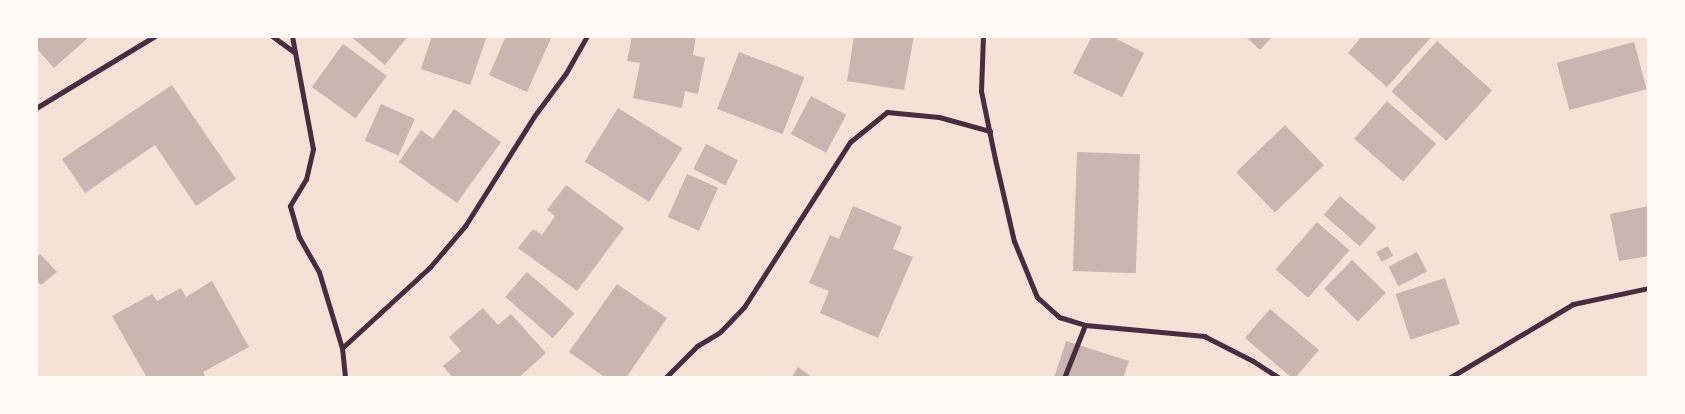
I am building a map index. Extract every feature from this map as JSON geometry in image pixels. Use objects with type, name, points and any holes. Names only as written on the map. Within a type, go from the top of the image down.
[{"type":"street","points":[[36,108],[155,36]]},
{"type":"street","points":[[272,36],[294,52]]},
{"type":"street","points":[[292,36],[313,149],[306,179],[290,206],[299,237],[319,272],[342,348],[345,378]]},
{"type":"street","points":[[342,348],[430,267],[465,226],[530,123],[566,73],[587,36]]},
{"type":"street","points":[[983,36],[981,91],[1014,240],[1037,297],[1059,317],[1085,325],[1204,336],[1252,361],[1279,378]]},
{"type":"street","points":[[665,378],[697,346],[720,332],[744,307],[850,142],[887,112],[939,117],[990,131]]},
{"type":"street","points":[[1449,378],[1574,304],[1649,288]]},
{"type":"street","points":[[1064,378],[1085,325]]},
{"type":"building","points":[[36,36],[90,36],[54,68],[36,48]]},
{"type":"building","points":[[350,36],[408,36],[385,65]]},
{"type":"building","points":[[432,36],[487,36],[470,85],[421,69]]},
{"type":"building","points":[[506,36],[552,36],[527,92],[489,75]]},
{"type":"building","points":[[632,36],[696,36],[693,55],[705,58],[698,94],[685,91],[682,108],[633,98],[640,63],[627,61]]},
{"type":"building","points":[[854,36],[914,36],[904,90],[847,81]]},
{"type":"building","points":[[1092,36],[1111,36],[1144,53],[1122,97],[1073,73]]},
{"type":"building","points":[[1245,36],[1273,36],[1260,50]]},
{"type":"building","points":[[1362,36],[1432,36],[1387,87],[1348,53]]},
{"type":"building","points":[[1437,41],[1492,91],[1446,141],[1391,92]]},
{"type":"building","points":[[1634,42],[1647,89],[1569,110],[1557,63]]},
{"type":"building","points":[[343,44],[387,76],[356,119],[312,87]]},
{"type":"building","points":[[739,52],[804,77],[782,134],[717,109]]},
{"type":"building","points":[[172,85],[236,179],[196,206],[155,145],[85,193],[62,159]]},
{"type":"building","points":[[811,96],[846,115],[826,153],[791,134]]},
{"type":"building","points":[[1387,101],[1436,144],[1403,181],[1354,139]]},
{"type":"building","points":[[381,104],[415,119],[399,156],[365,141]]},
{"type":"building","points":[[618,108],[682,148],[649,202],[585,161]]},
{"type":"building","points":[[454,109],[501,142],[457,203],[399,162],[421,130],[433,139]]},
{"type":"building","points":[[1285,125],[1324,165],[1275,213],[1236,172]]},
{"type":"building","points":[[706,144],[738,160],[725,185],[693,169]]},
{"type":"building","points":[[1077,152],[1140,154],[1136,273],[1073,271]]},
{"type":"building","points":[[687,174],[718,188],[699,231],[668,217]]},
{"type":"building","points":[[566,185],[624,228],[577,291],[518,248],[533,229],[542,235],[555,216],[547,210]]},
{"type":"building","points":[[1340,196],[1376,227],[1360,246],[1324,215]]},
{"type":"building","points":[[853,206],[902,227],[893,249],[913,257],[878,338],[820,313],[829,291],[809,283],[830,235],[839,239]]},
{"type":"building","points":[[1649,206],[1649,256],[1619,261],[1610,214]]},
{"type":"building","points":[[1317,222],[1349,250],[1308,298],[1276,270]]},
{"type":"building","points":[[1388,246],[1393,256],[1381,262],[1376,252]]},
{"type":"building","points":[[1417,252],[1427,272],[1398,286],[1388,267]]},
{"type":"building","points":[[40,254],[57,272],[41,285],[36,280],[36,258]]},
{"type":"building","points":[[1352,260],[1386,293],[1358,321],[1324,289]]},
{"type":"building","points":[[527,272],[575,313],[553,338],[505,297]]},
{"type":"building","points":[[1445,278],[1460,324],[1410,340],[1396,294]]},
{"type":"building","points":[[212,281],[249,347],[203,372],[206,378],[147,378],[112,316],[152,294],[157,301],[181,288],[186,297]]},
{"type":"building","points":[[617,284],[667,318],[626,378],[606,378],[569,352]]},
{"type":"building","points":[[483,308],[498,325],[511,314],[546,353],[518,378],[453,378],[443,366],[461,351],[449,337]]},
{"type":"building","points":[[1270,309],[1319,350],[1295,378],[1292,378],[1245,338]]},
{"type":"building","points":[[1066,341],[1129,361],[1123,378],[1054,378]]},
{"type":"building","points":[[798,367],[813,378],[791,378]]}]
